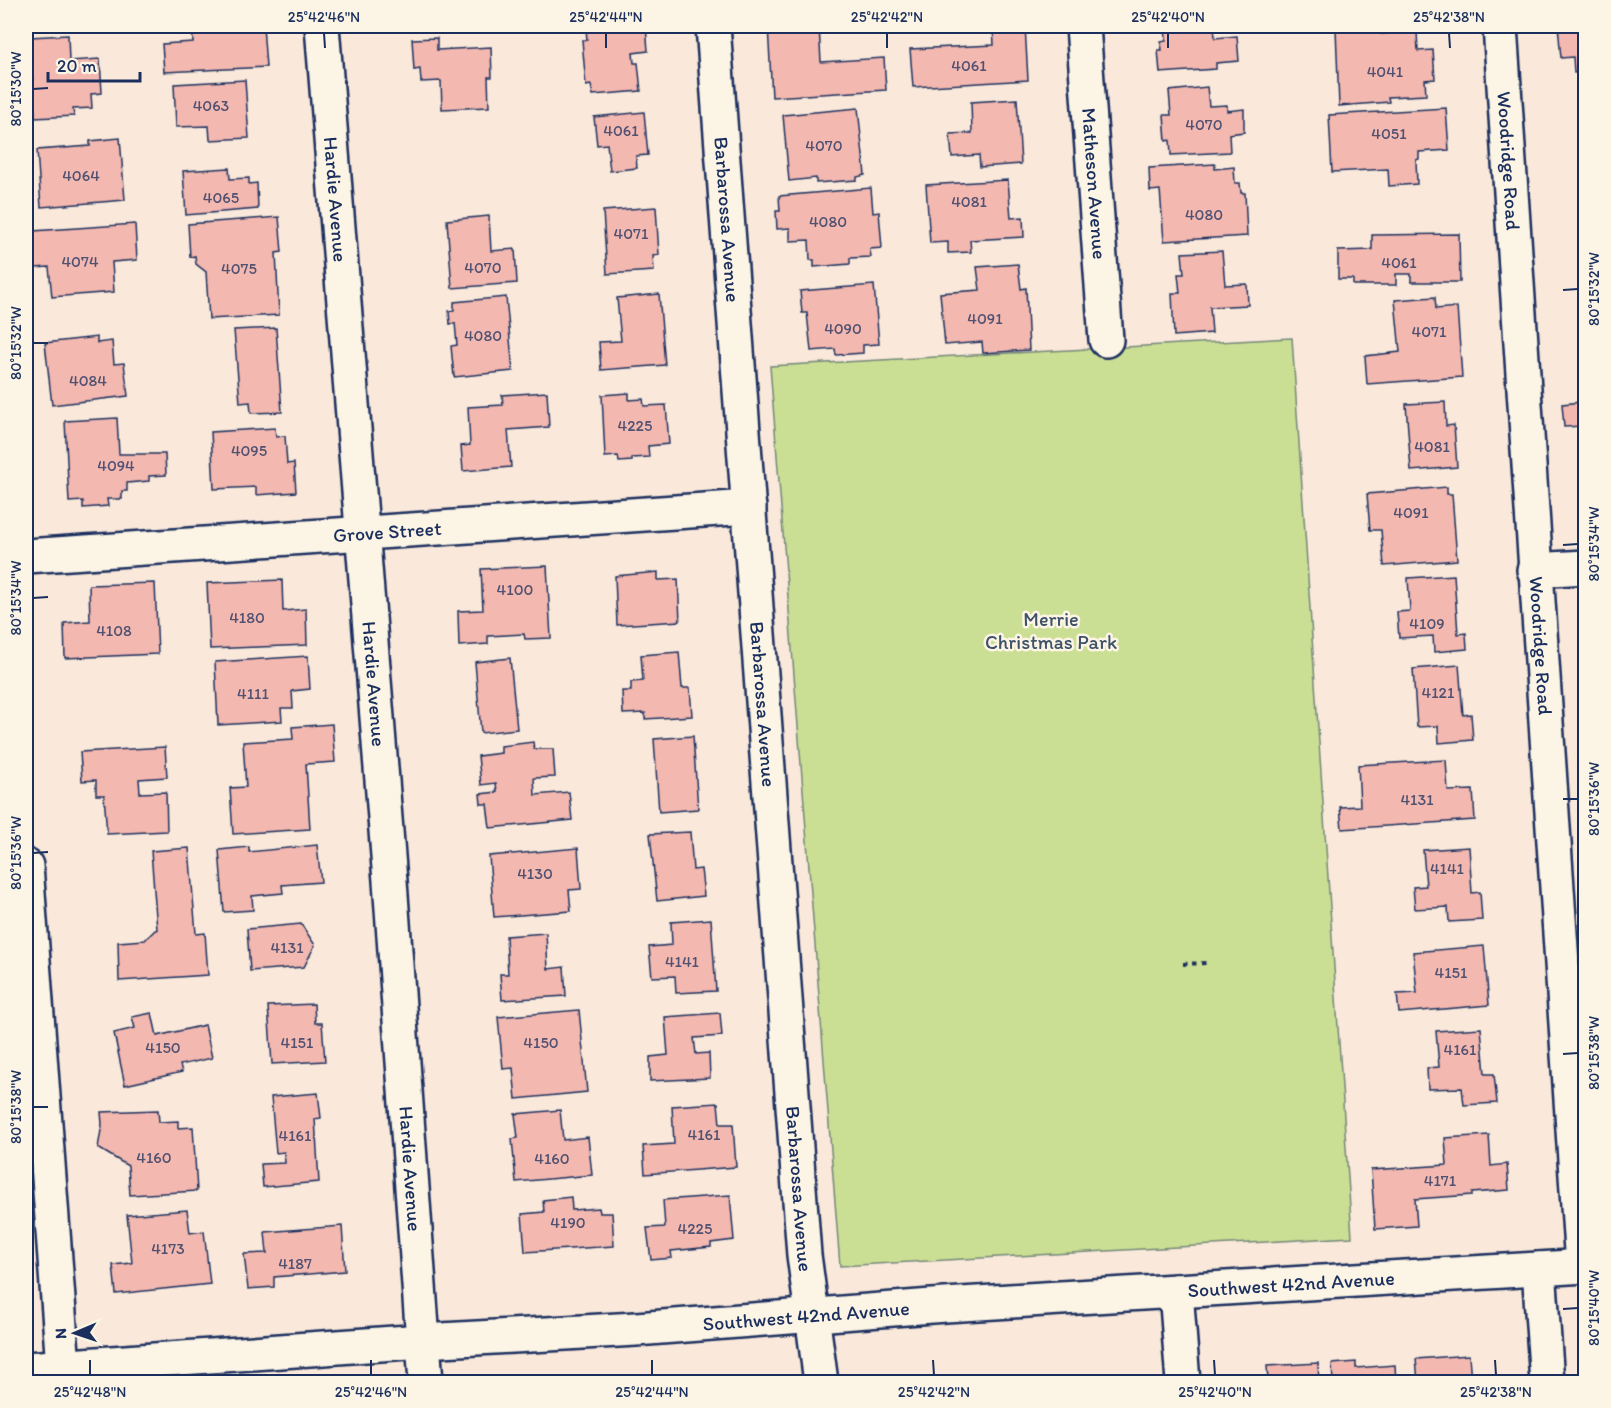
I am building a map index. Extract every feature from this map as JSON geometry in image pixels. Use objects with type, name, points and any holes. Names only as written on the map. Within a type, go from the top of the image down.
[{"type":"street","name":"Hardie Avenue","points":[[322,26],[390,881],[426,1383]]},
{"type":"street","name":"Barbarossa Avenue","points":[[713,26],[804,1255],[821,1383]]},
{"type":"street","name":"Matheson Avenue","points":[[1083,26],[1106,340]]},
{"type":"street","name":"Woodridge Road","points":[[1500,26],[1534,570],[1583,1266]]},
{"type":"street","name":"Grove Street","points":[[26,556],[749,507]]},
{"type":"street","points":[[1534,570],[1586,567]]},
{"type":"street","points":[[26,866],[63,1367]]},
{"type":"street","name":"Southwest 42nd Avenue","points":[[26,1369],[423,1341],[636,1329],[1176,1290],[1583,1266]]},
{"type":"street","points":[[1539,1269],[1547,1383]]},
{"type":"street","points":[[1176,1290],[1183,1383]]},
{"type":"path","points":[[1183,964],[1206,963]]},
{"type":"green space","name":"Merrie Christmas Park","points":[[1292,338],[1352,1237],[840,1266],[770,366]]},
{"type":"building","points":[[192,26],[263,26],[266,67],[164,72],[162,44],[193,42]]},
{"type":"building","points":[[646,26],[648,51],[633,53],[634,63],[638,63],[641,91],[593,95],[591,85],[586,86],[582,40],[587,40],[586,29]]},
{"type":"building","points":[[768,26],[819,26],[821,62],[884,58],[886,90],[772,97]]},
{"type":"building","points":[[993,26],[1025,26],[1028,80],[913,87],[910,49],[994,45]]},
{"type":"building","points":[[1165,26],[1214,26],[1215,38],[1237,36],[1239,61],[1216,63],[1216,69],[1160,73],[1158,50],[1162,50],[1161,42],[1166,41]]},
{"type":"building","points":[[1380,26],[1381,34],[1417,31],[1418,51],[1433,50],[1435,79],[1425,80],[1426,95],[1388,97],[1389,102],[1339,106],[1336,29]]},
{"type":"building","points":[[1558,26],[1586,26],[1586,72],[1574,73],[1573,57],[1561,58]]},
{"type":"building","points":[[68,35],[69,61],[100,59],[102,93],[91,94],[92,108],[73,109],[74,116],[35,118],[34,98],[26,99],[26,86],[33,86],[30,37]]},
{"type":"building","points":[[437,38],[437,50],[491,47],[492,77],[488,77],[489,107],[442,109],[441,81],[421,82],[420,69],[414,70],[412,39]]},
{"type":"building","points":[[245,80],[249,138],[210,140],[209,126],[176,127],[174,84]]},
{"type":"building","points":[[1207,87],[1209,106],[1227,105],[1227,111],[1244,109],[1244,132],[1229,134],[1230,152],[1171,155],[1170,140],[1166,141],[1164,115],[1171,115],[1169,91]]},
{"type":"building","points":[[1581,96],[1586,96],[1586,119],[1582,120]]},
{"type":"building","points":[[1017,99],[1021,164],[980,167],[979,155],[952,157],[950,134],[972,133],[971,102]]},
{"type":"building","points":[[858,108],[865,175],[857,177],[857,180],[816,183],[816,178],[789,181],[783,115]]},
{"type":"building","points":[[1446,108],[1449,150],[1419,152],[1419,159],[1416,160],[1417,184],[1389,186],[1388,169],[1332,172],[1329,115]]},
{"type":"building","points":[[644,112],[648,155],[636,156],[637,168],[610,171],[607,144],[597,145],[594,117]]},
{"type":"building","points":[[120,138],[125,200],[41,207],[37,150],[90,146],[90,141]]},
{"type":"building","points":[[1215,164],[1215,169],[1234,167],[1235,183],[1240,183],[1241,193],[1245,193],[1247,236],[1164,241],[1160,190],[1150,191],[1149,168]]},
{"type":"building","points":[[229,168],[230,179],[249,178],[249,184],[257,183],[258,209],[186,215],[183,171]]},
{"type":"building","points":[[1008,180],[1011,218],[1023,217],[1024,237],[970,240],[971,252],[948,253],[948,242],[930,243],[926,185]]},
{"type":"building","points":[[871,188],[873,213],[879,212],[882,248],[870,249],[871,257],[850,258],[850,264],[814,267],[814,260],[810,260],[809,240],[790,241],[790,228],[777,229],[776,211],[780,211],[779,196]]},
{"type":"building","points":[[656,207],[659,255],[653,256],[654,271],[607,274],[603,211]]},
{"type":"building","points":[[489,216],[491,251],[515,249],[517,283],[452,288],[447,220]]},
{"type":"building","points":[[279,217],[282,252],[276,253],[279,315],[209,319],[206,272],[196,264],[195,256],[190,257],[188,224]]},
{"type":"building","points":[[135,224],[137,260],[112,262],[114,292],[52,297],[49,267],[35,268],[33,231]]},
{"type":"building","points":[[1459,234],[1460,282],[1411,282],[1411,274],[1396,274],[1396,285],[1353,285],[1353,279],[1338,279],[1338,251],[1372,250],[1372,235]]},
{"type":"building","points":[[1222,251],[1225,285],[1247,284],[1248,305],[1210,307],[1212,333],[1174,336],[1172,293],[1180,293],[1178,274],[1184,274],[1182,253]]},
{"type":"building","points":[[1018,264],[1021,289],[1026,288],[1029,350],[983,353],[982,342],[945,345],[940,293],[980,290],[977,267]]},
{"type":"building","points":[[874,285],[879,344],[863,345],[863,353],[836,355],[835,349],[811,351],[807,313],[802,313],[800,291]]},
{"type":"building","points":[[659,294],[665,365],[601,370],[599,342],[621,341],[617,298]]},
{"type":"building","points":[[506,297],[513,371],[454,377],[451,346],[457,345],[455,323],[450,324],[449,311],[454,310],[454,302]]},
{"type":"building","points":[[1435,297],[1436,309],[1457,307],[1462,377],[1367,384],[1365,356],[1400,352],[1395,300]]},
{"type":"building","points":[[276,328],[282,412],[251,413],[250,402],[240,403],[234,330]]},
{"type":"building","points":[[97,337],[97,343],[112,341],[114,364],[124,363],[128,396],[52,405],[45,343]]},
{"type":"building","points":[[1586,379],[1586,435],[1583,435],[1583,426],[1564,427],[1562,404],[1581,402],[1579,380]]},
{"type":"building","points":[[547,392],[549,427],[508,430],[511,467],[463,471],[461,446],[470,445],[468,407],[503,405],[502,395]]},
{"type":"building","points":[[629,393],[629,400],[643,399],[644,406],[666,405],[669,444],[648,446],[649,457],[632,458],[632,461],[619,462],[618,456],[605,457],[602,395]]},
{"type":"building","points":[[1445,402],[1446,426],[1454,425],[1457,467],[1411,471],[1406,404]]},
{"type":"building","points":[[117,418],[119,454],[165,454],[166,475],[149,476],[149,481],[127,483],[127,491],[122,491],[122,499],[107,499],[108,506],[83,508],[83,501],[69,502],[65,421]]},
{"type":"building","points":[[275,428],[276,437],[285,436],[287,464],[294,463],[296,492],[256,495],[256,487],[214,489],[211,432]]},
{"type":"building","points":[[1447,487],[1447,494],[1452,494],[1457,560],[1384,566],[1381,530],[1370,530],[1367,494]]},
{"type":"building","points":[[547,566],[551,638],[525,639],[524,634],[488,636],[488,644],[459,646],[458,611],[483,610],[481,569]]},
{"type":"building","points":[[658,572],[658,580],[678,579],[680,621],[617,625],[615,576]]},
{"type":"building","points":[[1454,575],[1458,634],[1466,633],[1467,649],[1434,652],[1433,636],[1399,638],[1397,612],[1410,611],[1408,578]]},
{"type":"building","points":[[282,580],[283,611],[306,609],[307,645],[210,649],[207,583]]},
{"type":"building","points":[[155,583],[158,654],[65,658],[64,623],[90,621],[89,585]]},
{"type":"building","points":[[679,652],[682,688],[690,688],[692,716],[645,719],[645,713],[623,714],[622,691],[631,691],[631,682],[643,681],[641,655]]},
{"type":"building","points":[[308,656],[310,689],[292,691],[293,708],[281,708],[282,721],[218,725],[215,662]]},
{"type":"building","points":[[510,658],[517,729],[481,733],[475,662]]},
{"type":"building","points":[[1459,665],[1463,715],[1471,714],[1473,740],[1439,743],[1438,726],[1417,727],[1413,669]]},
{"type":"building","points":[[332,724],[335,762],[306,764],[310,829],[233,834],[230,788],[246,787],[243,742],[293,739],[292,727]]},
{"type":"building","points":[[693,736],[698,809],[659,812],[654,739]]},
{"type":"building","points":[[533,742],[534,749],[553,749],[555,777],[534,778],[535,795],[569,792],[572,820],[490,828],[487,804],[481,804],[480,794],[497,792],[496,783],[481,785],[478,756],[501,753],[501,746]]},
{"type":"building","points":[[165,747],[167,777],[139,779],[140,793],[166,792],[167,831],[107,834],[104,795],[96,795],[96,780],[82,781],[80,752]]},
{"type":"building","points":[[1446,760],[1448,791],[1473,790],[1475,820],[1342,829],[1340,807],[1360,806],[1358,765]]},
{"type":"building","points":[[690,832],[693,870],[701,869],[704,896],[657,901],[650,834]]},
{"type":"building","points":[[317,845],[321,882],[282,885],[283,893],[252,896],[253,910],[224,912],[219,850],[249,847],[249,852]]},
{"type":"building","points":[[1469,847],[1472,893],[1480,892],[1482,920],[1449,922],[1448,907],[1415,909],[1413,887],[1426,886],[1423,850]]},
{"type":"building","points":[[189,848],[196,934],[205,933],[208,975],[119,981],[118,942],[145,940],[157,930],[151,851]]},
{"type":"building","points":[[578,848],[581,889],[569,890],[571,911],[494,917],[489,856]]},
{"type":"building","points":[[711,919],[716,991],[676,993],[675,976],[652,977],[649,947],[672,945],[671,922]]},
{"type":"building","points":[[301,924],[315,945],[304,967],[250,971],[247,929]]},
{"type":"building","points":[[546,933],[548,969],[564,967],[566,996],[502,1000],[500,974],[508,974],[506,936]]},
{"type":"building","points":[[1484,946],[1489,1005],[1399,1013],[1397,994],[1417,993],[1413,952]]},
{"type":"building","points":[[314,1004],[315,1023],[322,1023],[325,1061],[272,1064],[268,1006]]},
{"type":"building","points":[[579,1010],[587,1092],[516,1099],[513,1068],[503,1069],[498,1017]]},
{"type":"building","points":[[152,1013],[157,1036],[205,1025],[212,1058],[180,1065],[182,1072],[125,1085],[114,1033],[135,1028],[132,1017]]},
{"type":"building","points":[[720,1013],[722,1036],[694,1038],[696,1054],[709,1053],[710,1078],[650,1081],[650,1057],[668,1055],[665,1017]]},
{"type":"building","points":[[1481,1028],[1485,1074],[1494,1074],[1497,1103],[1464,1105],[1462,1088],[1428,1089],[1427,1068],[1439,1067],[1436,1031]]},
{"type":"building","points":[[318,1093],[321,1118],[315,1119],[319,1182],[263,1187],[261,1164],[285,1163],[284,1152],[276,1153],[271,1097]]},
{"type":"building","points":[[718,1103],[720,1124],[733,1124],[736,1167],[645,1174],[643,1146],[674,1144],[672,1106]]},
{"type":"building","points":[[158,1110],[159,1122],[178,1121],[178,1128],[193,1127],[197,1191],[130,1195],[128,1166],[98,1148],[102,1124],[101,1112]]},
{"type":"building","points":[[560,1110],[563,1140],[588,1137],[592,1175],[516,1182],[512,1139],[518,1138],[515,1114]]},
{"type":"building","points":[[1489,1135],[1491,1166],[1507,1164],[1509,1190],[1415,1199],[1417,1226],[1375,1229],[1371,1170],[1447,1165],[1445,1138]]},
{"type":"building","points":[[730,1195],[734,1240],[711,1243],[711,1247],[671,1251],[672,1258],[651,1260],[647,1228],[665,1227],[663,1200]]},
{"type":"building","points":[[571,1197],[572,1210],[599,1208],[600,1213],[612,1213],[614,1246],[525,1252],[522,1214],[544,1212],[543,1200]]},
{"type":"building","points":[[187,1210],[190,1233],[204,1231],[210,1284],[116,1294],[113,1265],[132,1263],[127,1215]]},
{"type":"building","points":[[342,1226],[345,1271],[274,1277],[274,1287],[248,1289],[244,1254],[267,1253],[265,1232]]},
{"type":"building","points":[[1469,1355],[1471,1382],[1418,1382],[1416,1359]]},
{"type":"building","points":[[1356,1362],[1356,1368],[1395,1365],[1396,1382],[1333,1382],[1332,1364]]},
{"type":"building","points":[[1318,1363],[1319,1382],[1268,1382],[1267,1366]]},
{"type":"building","points":[[1082,1378],[1083,1382],[1052,1382],[1052,1380]]}]
